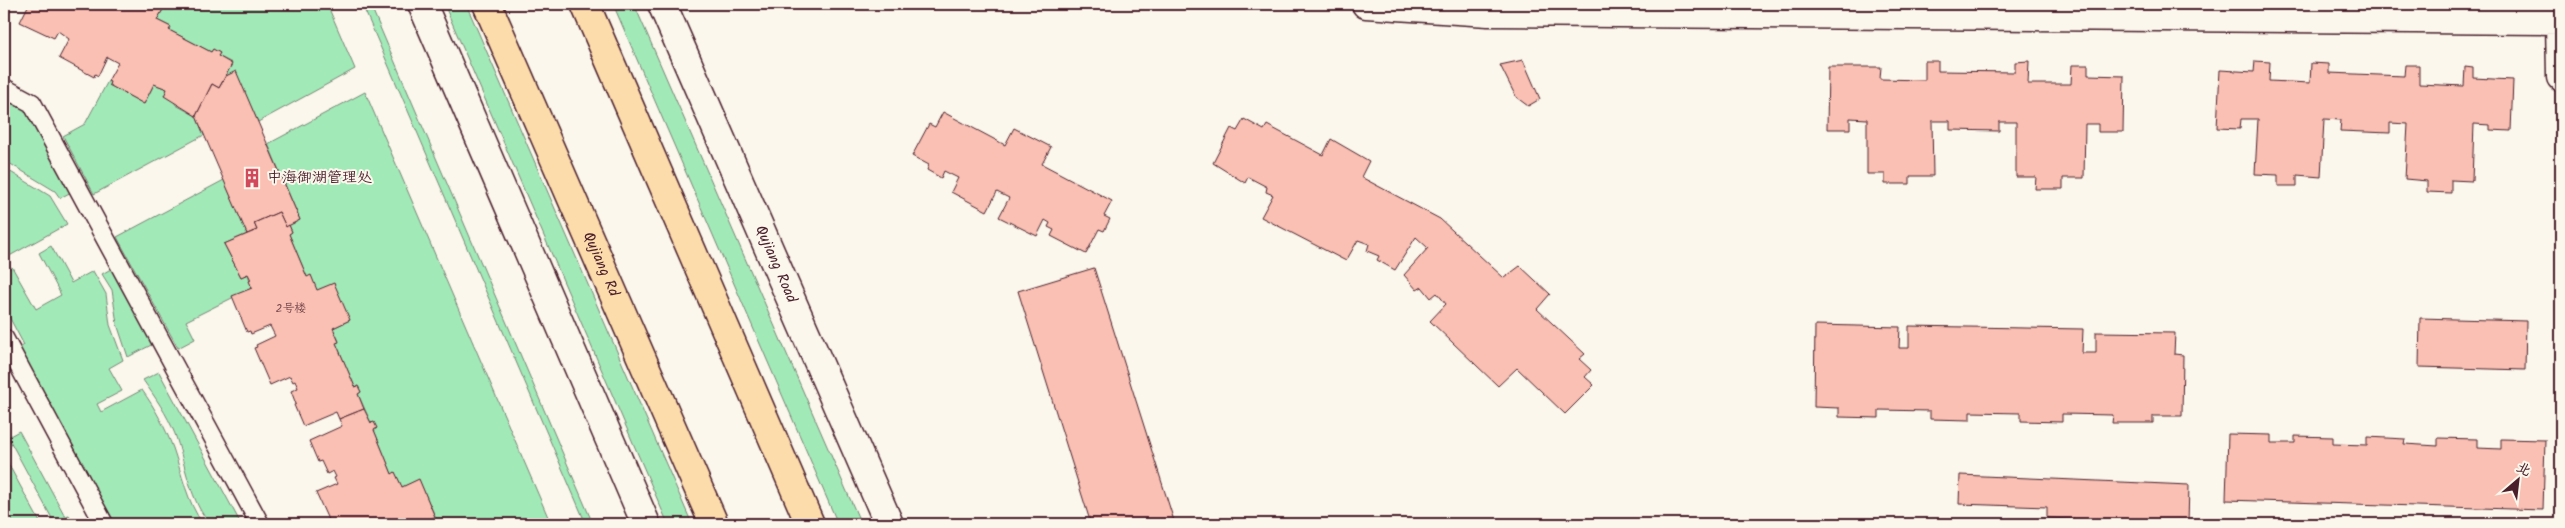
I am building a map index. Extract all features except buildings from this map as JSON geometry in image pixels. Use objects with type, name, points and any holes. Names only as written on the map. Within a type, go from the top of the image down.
[{"type":"highway","name":"Qujiang Rd","points":[[488,4],[714,524]]},
{"type":"highway","points":[[585,4],[810,524]]},
{"type":"street","points":[[422,4],[646,524]]},
{"type":"street","name":"Qujiang Road","points":[[662,4],[888,524]]},
{"type":"street","points":[[1366,4],[1488,12],[2560,20],[2561,77]]},
{"type":"lane","points":[[4,88],[32,103],[260,524]]},
{"type":"lane","points":[[4,338],[104,524]]},
{"type":"green space","points":[[166,4],[327,4],[355,69],[258,122],[235,72],[226,76],[232,63],[218,56],[220,53],[213,49],[211,52],[169,30],[171,27],[157,20]]},
{"type":"green space","points":[[362,4],[370,4],[593,524],[586,524]]},
{"type":"green space","points":[[444,4],[466,4],[692,524],[668,524]]},
{"type":"green space","points":[[613,4],[634,4],[861,524],[838,524]]},
{"type":"green space","points":[[108,81],[110,82],[109,85],[144,104],[154,84],[167,89],[176,105],[196,116],[204,135],[94,194],[63,136],[85,124]]},
{"type":"green space","points":[[365,92],[551,524],[418,524],[435,516],[419,480],[402,487],[395,473],[392,474],[374,430],[377,428],[371,423],[358,394],[361,392],[358,386],[355,387],[336,343],[339,341],[333,328],[350,320],[317,290],[307,277],[289,234],[292,232],[289,225],[300,220],[268,144]]},
{"type":"green space","points":[[4,97],[36,114],[77,189],[60,198],[55,191],[4,160]]},
{"type":"green space","points":[[4,168],[50,196],[67,224],[4,259]]},
{"type":"green space","points":[[224,180],[247,234],[224,244],[241,277],[248,274],[252,288],[186,321],[195,339],[178,348],[117,237]]},
{"type":"green space","points":[[51,246],[71,283],[93,271],[106,294],[110,325],[123,360],[109,368],[122,391],[97,404],[101,412],[142,390],[167,433],[189,497],[203,524],[115,524],[20,348],[24,345],[4,307],[4,271],[12,267],[36,309],[61,295],[39,253]]},
{"type":"green space","points":[[118,265],[159,341],[128,357],[117,324],[112,290],[102,274]]},
{"type":"green space","points":[[159,372],[241,524],[211,524],[198,506],[172,427],[143,380]]},
{"type":"green space","points":[[19,431],[65,516],[69,515],[72,520],[63,524],[55,524],[8,437]]},
{"type":"green space","points":[[4,456],[41,524],[4,524]]},
{"type":"place","name":"中海御湖管理处","points":[[252,178]]}]
